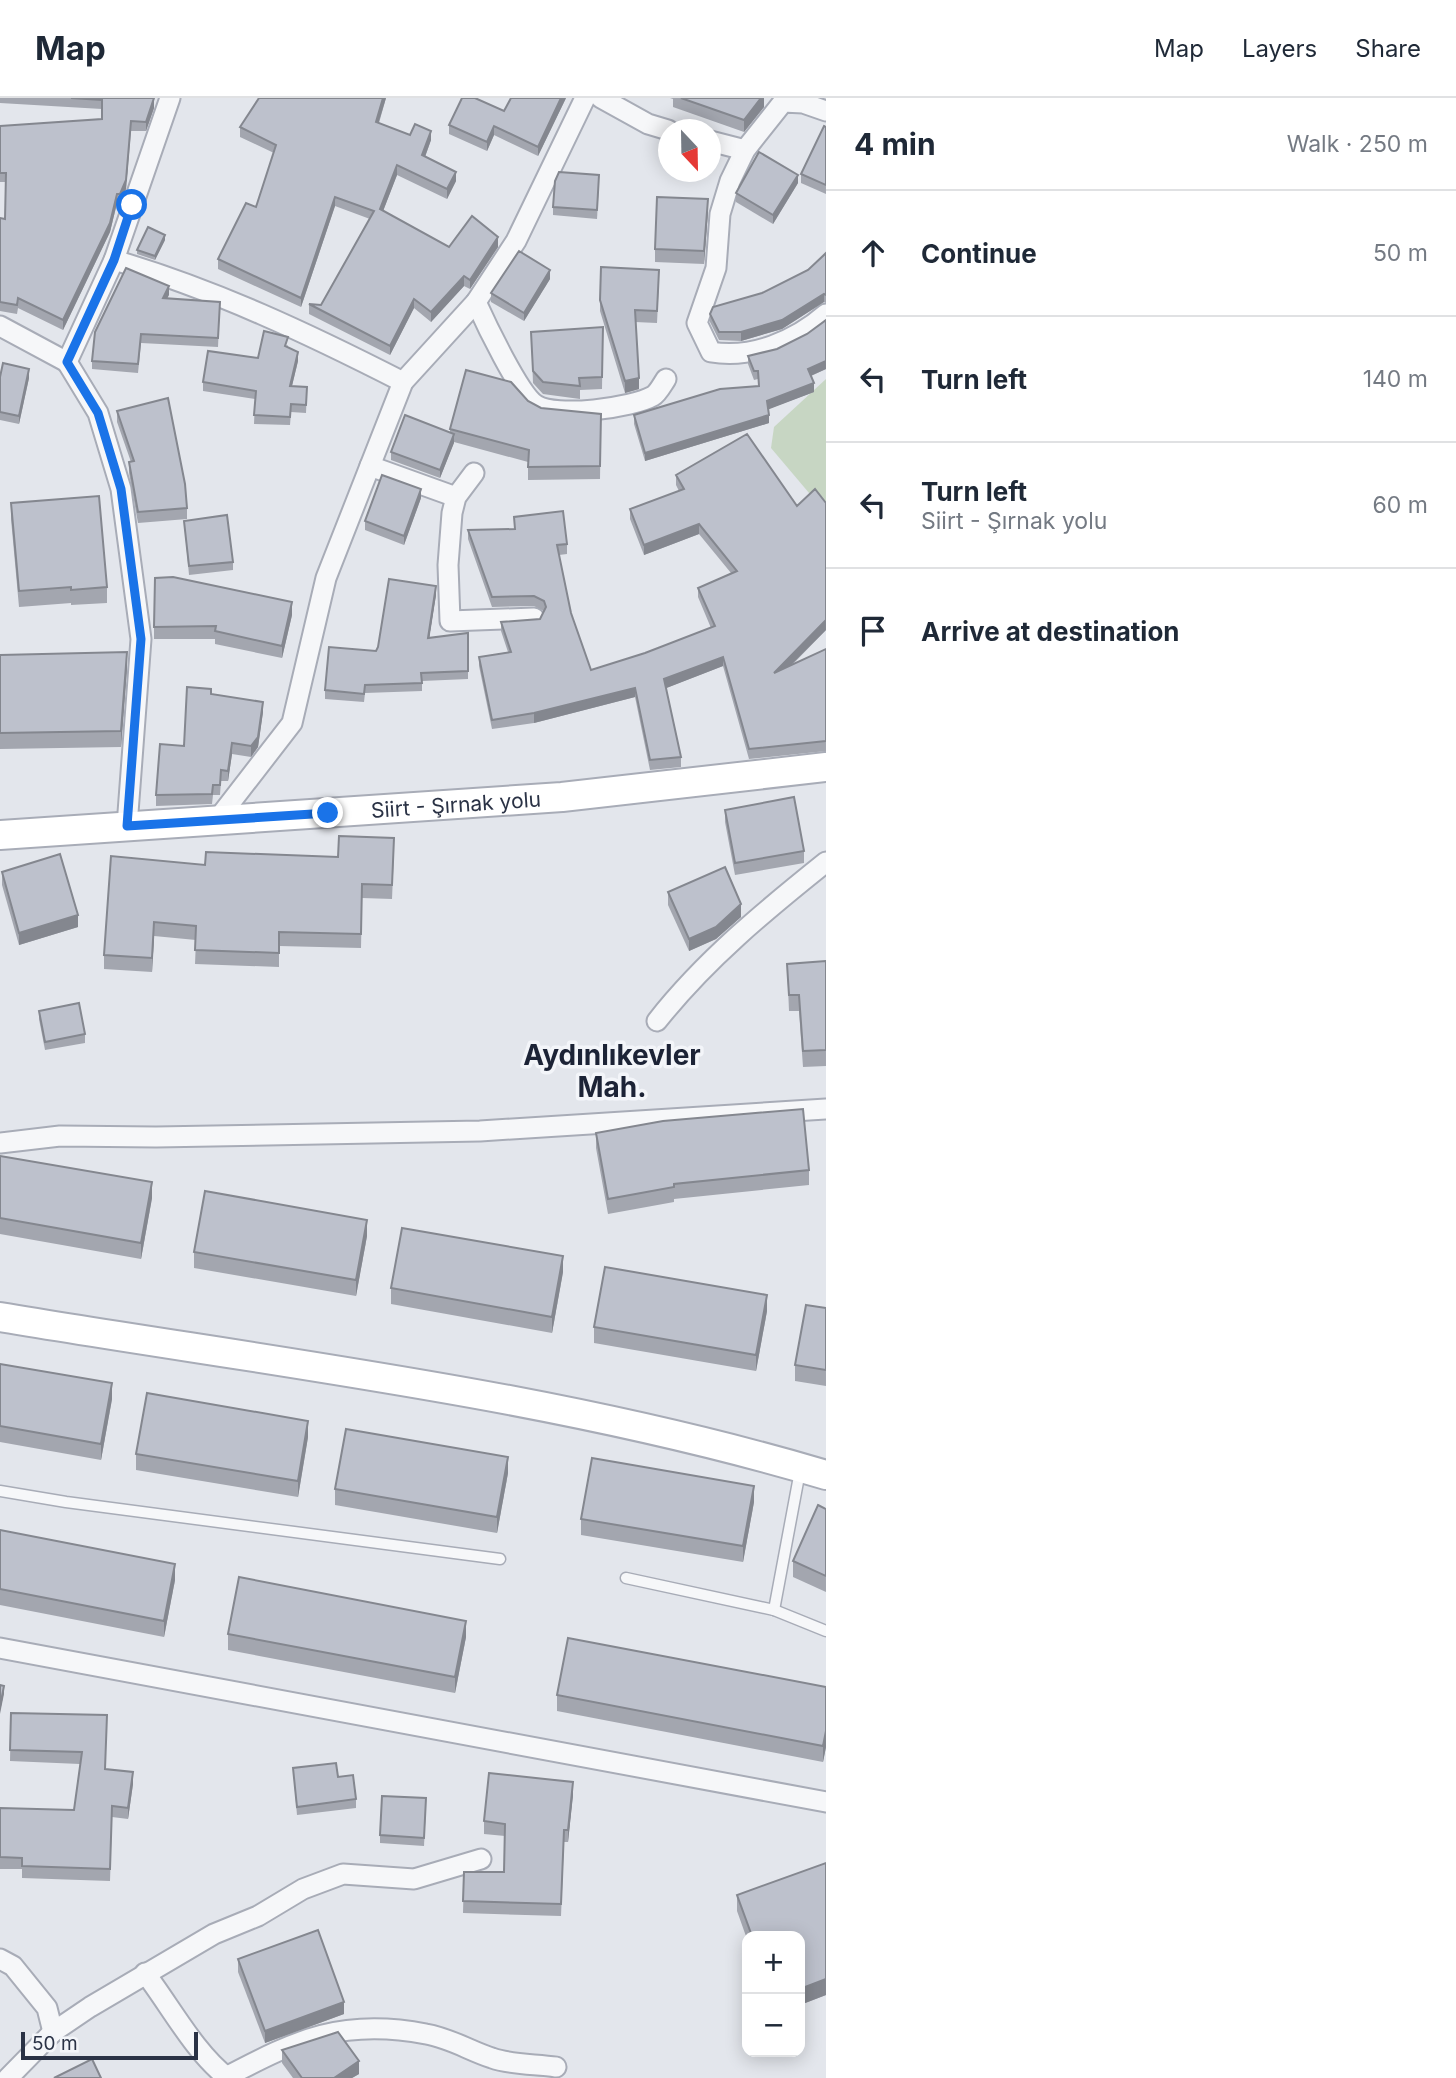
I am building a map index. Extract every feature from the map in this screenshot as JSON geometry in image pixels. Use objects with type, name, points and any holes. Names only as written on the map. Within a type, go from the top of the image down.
[{"type":"street","points":[[67,362],[114,260],[170,98]]},
{"type":"street","points":[[601,98],[658,127]]},
{"type":"street","points":[[217,820],[292,723],[326,578],[403,382],[477,302],[516,241],[577,101]]},
{"type":"street","points":[[826,111],[803,103],[783,102],[745,150],[720,214],[716,268],[697,323],[711,352],[728,355],[770,347],[794,336],[826,314]]},
{"type":"street","points":[[721,144],[745,150]]},
{"type":"street","points":[[114,260],[184,280],[300,329],[403,382]]},
{"type":"street","points":[[477,302],[486,326],[522,390],[536,405],[553,410],[603,409],[654,396],[666,379]]},
{"type":"street","points":[[0,326],[67,362],[98,413],[121,489],[141,639],[127,826]]},
{"type":"street","points":[[370,466],[456,497]]},
{"type":"street","points":[[474,472],[456,497],[448,565],[450,621],[534,618]]},
{"type":"street","name":"Siirt - Şırnak yolu","points":[[0,835],[562,797],[826,767]]},
{"type":"street","points":[[657,1021],[677,996],[751,924],[826,862]]},
{"type":"street","points":[[0,1143],[60,1136],[156,1137],[480,1131],[826,1109]]},
{"type":"street","points":[[0,1317],[263,1357],[536,1406],[699,1440],[813,1471]]},
{"type":"street","points":[[0,1648],[826,1802]]},
{"type":"street","points":[[8,2078],[53,2032],[145,1973],[322,1880],[343,1874],[414,1879],[481,1859]]},
{"type":"street","points":[[0,1959],[13,1966],[47,2008],[53,2032]]},
{"type":"street","points":[[145,1973],[178,2016],[207,2062],[227,2077],[287,2044],[361,2028],[427,2034],[461,2044],[493,2059],[556,2067]]},
{"type":"lane","points":[[774,1610],[813,1471]]},
{"type":"lane","points":[[0,1490],[80,1504],[500,1559]]},
{"type":"lane","points":[[626,1578],[774,1610],[826,1630]]},
{"type":"green space","points":[[826,379],[826,513],[771,448],[774,427]]},
{"type":"building","points":[[71,98],[154,98],[146,122],[131,121],[126,180],[120,194],[117,194],[110,223],[63,320],[18,298],[17,305],[0,302],[0,218],[5,219],[6,173],[0,173],[0,126],[102,119],[102,100]]},
{"type":"building","points":[[259,98],[383,98],[376,122],[410,135],[415,124],[431,131],[422,155],[456,172],[447,189],[397,165],[380,209],[449,247],[472,216],[498,237],[470,280],[464,276],[431,312],[414,299],[390,346],[309,304],[321,305],[374,211],[335,197],[301,298],[218,259],[246,203],[256,207],[276,145],[240,127]]},
{"type":"building","points":[[462,98],[475,98],[504,111],[511,98],[561,98],[538,147],[494,126],[487,142],[449,125]]},
{"type":"building","points":[[681,98],[761,98],[744,120]]},
{"type":"building","points":[[824,126],[826,127],[826,185],[801,174]]},
{"type":"building","points":[[759,152],[798,175],[773,215],[736,193]]},
{"type":"building","points":[[559,172],[599,175],[597,210],[553,207],[555,181]]},
{"type":"building","points":[[657,197],[708,199],[704,251],[655,249]]},
{"type":"building","points":[[148,227],[165,235],[155,256],[137,250]]},
{"type":"building","points":[[519,251],[550,270],[524,313],[491,293]]},
{"type":"building","points":[[826,253],[826,295],[782,320],[741,332],[719,332],[710,314],[713,307],[762,293],[808,270]]},
{"type":"building","points":[[601,267],[659,270],[657,311],[635,310],[639,378],[625,381],[600,300]]},
{"type":"building","points":[[126,268],[169,286],[163,298],[220,302],[218,338],[141,334],[138,364],[92,361],[95,332]]},
{"type":"building","points":[[826,320],[826,361],[808,369],[814,383],[767,401],[769,415],[645,453],[634,415],[720,389],[759,386],[758,371],[754,371],[748,356],[777,349],[807,334]]},
{"type":"building","points":[[603,327],[602,377],[579,378],[580,386],[543,382],[533,371],[531,332]]},
{"type":"building","points":[[264,331],[288,337],[285,346],[298,352],[290,386],[307,387],[306,405],[291,404],[290,417],[254,415],[256,391],[203,382],[208,351],[258,358]]},
{"type":"building","points":[[3,363],[29,369],[19,416],[0,412],[0,377]]},
{"type":"building","points":[[466,370],[511,382],[528,401],[541,408],[601,414],[600,466],[528,467],[529,450],[450,429]]},
{"type":"building","points":[[168,398],[185,484],[187,508],[138,512],[129,462],[134,461],[117,411]]},
{"type":"building","points":[[405,415],[454,434],[440,470],[391,452]]},
{"type":"building","points":[[747,434],[797,506],[815,489],[826,503],[826,620],[774,673],[826,649],[826,741],[749,749],[723,657],[664,679],[681,757],[650,760],[635,688],[534,713],[492,720],[479,657],[511,652],[501,622],[540,619],[546,607],[544,601],[534,596],[492,597],[468,530],[515,529],[514,517],[563,511],[567,544],[557,545],[571,613],[591,670],[645,653],[715,626],[698,588],[737,571],[699,524],[644,545],[630,509],[684,489],[676,475]]},
{"type":"building","points":[[382,475],[421,489],[404,536],[365,521]]},
{"type":"building","points":[[99,496],[107,587],[19,591],[11,503]]},
{"type":"building","points":[[227,515],[233,562],[189,566],[184,521]]},
{"type":"building","points":[[173,577],[292,602],[282,646],[215,631],[216,626],[154,627],[155,578]]},
{"type":"building","points":[[389,579],[436,586],[428,638],[468,633],[468,671],[421,673],[422,683],[365,685],[364,694],[325,690],[329,647],[376,651]]},
{"type":"building","points":[[127,652],[121,731],[0,733],[0,655]]},
{"type":"building","points":[[187,687],[211,689],[211,694],[263,702],[258,737],[251,746],[232,743],[228,771],[221,770],[220,785],[213,785],[212,794],[156,795],[160,744],[184,746]]},
{"type":"building","points":[[794,797],[804,851],[735,863],[725,810]]},
{"type":"building","points":[[339,836],[394,838],[392,885],[362,884],[361,934],[279,932],[279,953],[195,950],[196,926],[154,922],[152,958],[104,955],[111,856],[205,865],[206,852],[338,857]]},
{"type":"building","points":[[60,854],[78,915],[19,933],[2,872]]},
{"type":"building","points":[[725,867],[741,904],[716,927],[689,939],[668,892]]},
{"type":"building","points":[[826,961],[826,1050],[803,1051],[799,995],[789,995],[787,964]]},
{"type":"building","points":[[79,1003],[85,1034],[45,1042],[39,1011]]},
{"type":"building","points":[[803,1109],[809,1170],[674,1184],[674,1187],[608,1199],[596,1133],[663,1121]]},
{"type":"building","points":[[0,1156],[152,1182],[141,1243],[0,1218]]},
{"type":"building","points":[[205,1191],[367,1220],[356,1280],[194,1252]]},
{"type":"building","points":[[402,1228],[563,1256],[552,1317],[391,1288]]},
{"type":"building","points":[[605,1267],[767,1295],[756,1355],[594,1327]]},
{"type":"building","points":[[806,1305],[826,1308],[826,1370],[795,1365]]},
{"type":"building","points":[[0,1364],[112,1383],[101,1444],[0,1426]]},
{"type":"building","points":[[147,1393],[308,1421],[298,1481],[136,1454]]},
{"type":"building","points":[[346,1429],[508,1457],[497,1517],[335,1489]]},
{"type":"building","points":[[592,1458],[754,1486],[743,1546],[581,1519]]},
{"type":"building","points":[[818,1505],[826,1509],[826,1576],[793,1561]]},
{"type":"building","points":[[0,1530],[175,1564],[164,1621],[0,1589]]},
{"type":"building","points":[[239,1577],[466,1621],[455,1677],[228,1634]]},
{"type":"building","points":[[568,1638],[826,1687],[826,1731],[823,1746],[557,1695]]},
{"type":"building","points":[[0,1685],[4,1686],[0,1706]]},
{"type":"building","points":[[11,1713],[107,1715],[105,1769],[133,1772],[128,1808],[112,1806],[110,1869],[22,1866],[22,1858],[0,1857],[0,1808],[74,1810],[82,1752],[10,1750]]},
{"type":"building","points":[[336,1763],[338,1777],[353,1775],[356,1799],[297,1807],[293,1768]]},
{"type":"building","points":[[489,1773],[573,1782],[568,1830],[564,1830],[561,1904],[463,1901],[464,1872],[504,1872],[505,1824],[484,1821]]},
{"type":"building","points":[[382,1796],[426,1798],[424,1838],[380,1835]]},
{"type":"building","points":[[826,1863],[826,1979],[805,1987],[805,1931],[750,1931],[737,1895]]},
{"type":"building","points":[[318,1930],[344,2002],[265,2031],[238,1959]]},
{"type":"building","points":[[338,2032],[359,2061],[334,2078],[302,2078],[282,2050]]},
{"type":"building","points":[[92,2059],[101,2078],[54,2078]]},
{"type":"district","name":"Aydınlıkevler Mah.","points":[[612,1071]]},
{"type":"route","points":[[132,205],[114,260],[79,341],[67,362],[98,413],[121,489],[141,639],[127,826],[328,813]]}]
